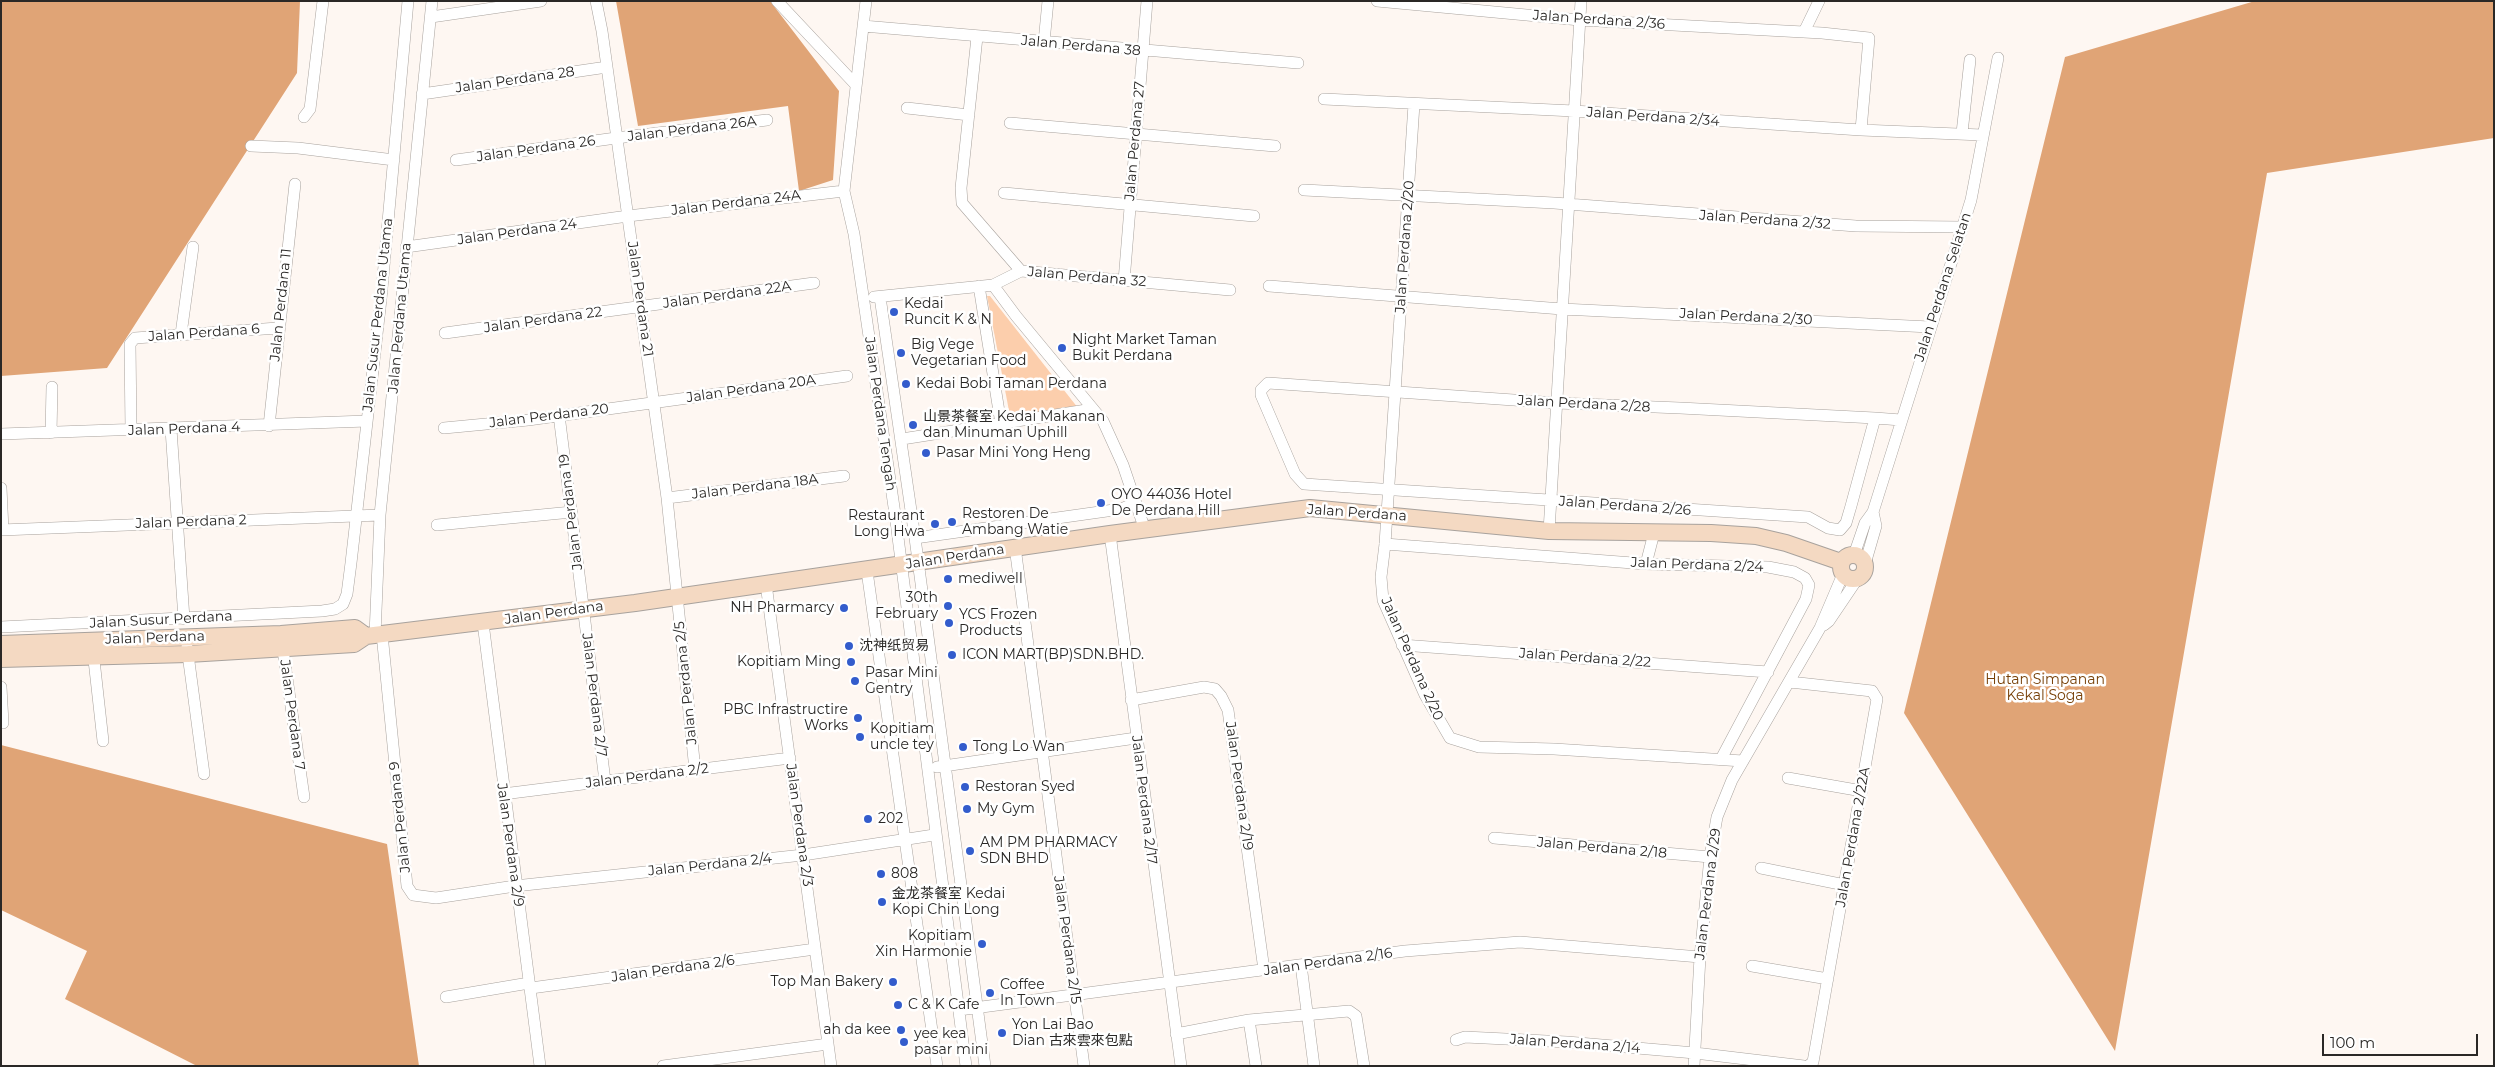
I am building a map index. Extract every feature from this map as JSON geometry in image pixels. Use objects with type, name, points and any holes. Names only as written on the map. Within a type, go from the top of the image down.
[{"type":"street","points":[[304,117],[310,109],[323,1]]},
{"type":"street","name":"Jalan Susur Perdana Utama","points":[[322,611],[335,609],[343,604],[347,594],[394,160],[408,1]]},
{"type":"street","name":"Jalan Perdana Utama","points":[[374,635],[380,515],[432,1]]},
{"type":"street","points":[[431,17],[541,1]]},
{"type":"street","name":"Jalan Perdana 21","points":[[596,1],[641,307],[667,498],[678,596]]},
{"type":"street","points":[[777,1],[856,85]]},
{"type":"street","name":"Jalan Perdana Tengah","points":[[866,1],[844,191],[864,298],[928,768],[934,835],[966,1066]]},
{"type":"street","points":[[1044,42],[1048,1]]},
{"type":"street","name":"Jalan Perdana 27","points":[[1124,281],[1147,1]]},
{"type":"street","name":"Jalan Perdana 2/36","points":[[1377,1],[1580,20],[1822,33],[1869,38],[1861,130]]},
{"type":"street","points":[[1549,531],[1557,403],[1557,308],[1568,205],[1581,1]]},
{"type":"street","points":[[1804,32],[1819,1]]},
{"type":"street","name":"Jalan Perdana 38","points":[[863,26],[1298,63]]},
{"type":"street","name":"Jalan Perdana 32","points":[[977,36],[961,188],[962,203],[1021,271],[1230,290]]},
{"type":"street","name":"Jalan Perdana Selatan","points":[[1852,567],[1865,523],[1873,512],[1976,179],[1982,134],[1998,58]]},
{"type":"street","points":[[1962,133],[1970,60]]},
{"type":"street","name":"Jalan Perdana 28","points":[[422,94],[607,67]]},
{"type":"street","name":"Jalan Perdana 2/34","points":[[1324,99],[1574,111],[1861,130],[1982,134]]},
{"type":"street","name":"Jalan Perdana 2/20","points":[[1414,104],[1385,544],[1381,577],[1383,600],[1402,645],[1439,722],[1450,738],[1479,747],[1554,749],[1743,761]]},
{"type":"street","points":[[907,108],[969,115]]},
{"type":"street","name":"Jalan Perdana 26A","points":[[616,138],[767,120]]},
{"type":"street","points":[[1010,122],[1274,146]]},
{"type":"street","name":"Jalan Perdana 26","points":[[456,160],[616,138]]},
{"type":"street","points":[[251,146],[298,148],[394,160]]},
{"type":"street","name":"Jalan Perdana 11","points":[[269,426],[278,328],[295,184]]},
{"type":"street","points":[[1304,190],[1409,197]]},
{"type":"street","name":"Jalan Perdana 24A","points":[[628,216],[844,191]]},
{"type":"street","points":[[1004,193],[1254,216]]},
{"type":"street","name":"Jalan Perdana 2/32","points":[[1409,197],[1554,203],[1856,226],[1962,227]]},
{"type":"street","name":"Jalan Perdana 24","points":[[406,247],[628,216]]},
{"type":"street","points":[[181,334],[193,247]]},
{"type":"street","points":[[864,298],[993,284],[1021,271]]},
{"type":"street","name":"Jalan Perdana 22A","points":[[641,307],[814,282]]},
{"type":"street","points":[[993,284],[1016,316],[1103,422],[1113,440],[1145,530]]},
{"type":"street","points":[[979,286],[1001,424]]},
{"type":"street","name":"Jalan Perdana 2/30","points":[[1270,286],[1557,308],[1930,327]]},
{"type":"street","points":[[880,296],[902,439],[943,766],[985,1066]]},
{"type":"street","name":"Jalan Perdana 22","points":[[445,333],[641,307]]},
{"type":"street","name":"Jalan Perdana 6","points":[[131,430],[130,344],[135,338],[278,328]]},
{"type":"street","name":"Jalan Perdana 20A","points":[[654,402],[847,376]]},
{"type":"street","name":"Jalan Perdana 2/28","points":[[1295,474],[1261,395],[1263,385],[1268,383],[1557,403],[1901,420]]},
{"type":"street","points":[[51,433],[52,387]]},
{"type":"street","name":"Jalan Perdana 20","points":[[444,428],[654,402]]},
{"type":"street","points":[[902,439],[1093,409]]},
{"type":"street","name":"Jalan Perdana 19","points":[[560,415],[584,610]]},
{"type":"street","name":"Jalan Perdana 2/26","points":[[1295,474],[1299,481],[1310,485],[1808,517],[1828,528],[1840,530],[1846,523],[1875,418]]},
{"type":"street","name":"Jalan Perdana 4","points":[[1,434],[269,426],[367,421]]},
{"type":"street","points":[[171,429],[184,619]]},
{"type":"street","name":"Jalan Perdana 18A","points":[[667,498],[844,476]]},
{"type":"street","points":[[1,488],[2,530]]},
{"type":"street","points":[[915,538],[1121,509],[1135,503]]},
{"type":"street","name":"Jalan Perdana","points":[[1,644],[188,654],[282,641],[354,628],[374,635],[584,610],[1015,547],[1310,508],[1549,531],[1711,533],[1756,536],[1786,543],[1852,567]]},
{"type":"street","points":[[438,525],[572,512]]},
{"type":"street","name":"Jalan Perdana 2","points":[[2,530],[380,515]]},
{"type":"street","points":[[1646,564],[1654,533]]},
{"type":"street","name":"Jalan Perdana 2/17","points":[[1110,534],[1181,1066]]},
{"type":"street","name":"Jalan Perdana 2/24","points":[[1385,544],[1646,564],[1768,567],[1794,572],[1805,578],[1809,584],[1806,599],[1721,759]]},
{"type":"street","name":"Jalan Perdana 2/15","points":[[1015,547],[1040,752],[1084,1066]]},
{"type":"street","name":"Jalan Perdana 2/29","points":[[1694,1066],[1700,957],[1710,857],[1717,817],[1743,761],[1820,628],[1829,621],[1852,567]]},
{"type":"street","points":[[867,570],[937,1066]]},
{"type":"street","name":"Jalan Perdana 2/3","points":[[766,584],[831,1066]]},
{"type":"street","name":"Jalan Perdana 2/5","points":[[678,596],[695,770]]},
{"type":"street","name":"Jalan Perdana 2/7","points":[[584,610],[605,781]]},
{"type":"street","name":"Jalan Susur Perdana","points":[[1,627],[322,611]]},
{"type":"street","name":"Jalan Perdana 2/9","points":[[483,623],[503,794],[540,1066]]},
{"type":"street","name":"Jalan Perdana 9","points":[[374,635],[407,886],[413,895],[423,898],[516,886]]},
{"type":"street","points":[[186,638],[204,774]]},
{"type":"street","name":"Jalan Perdana","points":[[1,659],[186,638],[282,641]]},
{"type":"street","name":"Jalan Perdana 7","points":[[282,641],[304,797]]},
{"type":"street","name":"Jalan Perdana 2/22","points":[[1402,645],[1768,672]]},
{"type":"street","points":[[92,649],[103,742]]},
{"type":"street","name":"Jalan Perdana 2/22A","points":[[1790,682],[1875,693],[1877,705],[1813,1062],[1807,1065]]},
{"type":"street","points":[[1,687],[3,723]]},
{"type":"street","name":"Jalan Perdana 2/19","points":[[1131,700],[1204,687],[1215,689],[1228,710],[1264,970]]},
{"type":"street","points":[[928,768],[1136,738]]},
{"type":"street","name":"Jalan Perdana 2/2","points":[[503,794],[790,758]]},
{"type":"street","points":[[1788,778],[1862,791]]},
{"type":"street","name":"Jalan Perdana 2/4","points":[[516,886],[803,855],[934,835]]},
{"type":"street","name":"Jalan Perdana 2/18","points":[[1494,838],[1710,857]]},
{"type":"street","points":[[1761,868],[1845,885]]},
{"type":"street","name":"Jalan Perdana 2/16","points":[[959,1010],[1405,951],[1520,942],[1700,957]]},
{"type":"street","name":"Jalan Perdana 2/6","points":[[446,996],[815,949]]},
{"type":"street","points":[[1300,965],[1314,1066]]},
{"type":"street","points":[[1752,966],[1828,978]]},
{"type":"street","points":[[1176,1034],[1249,1020],[1307,1014],[1353,1012],[1364,1066]]},
{"type":"street","points":[[1249,1020],[1256,1066]]},
{"type":"street","name":"Jalan Perdana 2/14","points":[[1456,1040],[1465,1037],[1567,1042],[1807,1065]]},
{"type":"street","points":[[663,1066],[828,1044]]},
{"type":"shaded area","points":[[987,296],[990,296],[1078,408],[1010,416]]},
{"type":"green space","points":[[1,1],[300,1],[297,73],[107,368],[1,376]]},
{"type":"green space","points":[[616,1],[770,1],[839,91],[833,180],[799,191],[788,106],[638,126]]},
{"type":"green space","name":"Hutan Simpanan Kekal Soga","points":[[2255,1],[2494,1],[2494,138],[2267,173],[2115,1051],[1904,713],[2065,57]]},
{"type":"green space","points":[[1,745],[387,844],[419,1066],[197,1066],[65,999],[87,951],[1,910]]},
{"type":"place","name":"Kedai Runcit K & N","points":[[894,312]]},
{"type":"place","name":"Night Market Taman Bukit Perdana","points":[[1062,348]]},
{"type":"place","name":"Big Vege Vegetarian Food","points":[[901,353]]},
{"type":"place","name":"Kedai Bobi Taman Perdana","points":[[906,384]]},
{"type":"place","name":"山景茶餐室 Kedai Makanan dan Minuman Uphill","points":[[913,425]]},
{"type":"place","name":"Pasar Mini Yong Heng","points":[[926,453]]},
{"type":"place","name":"OYO 44036 Hotel De Perdana Hill","points":[[1101,503]]},
{"type":"place","name":"Restoren De Ambang Watie","points":[[952,522]]},
{"type":"place","name":"Restaurant Long Hwa","points":[[935,524]]},
{"type":"place","name":"mediwell","points":[[948,579]]},
{"type":"place","name":"30th February","points":[[948,606]]},
{"type":"place","name":"NH Pharmarcy","points":[[844,608]]},
{"type":"place","name":"YCS Frozen Products","points":[[949,623]]},
{"type":"place","name":"沈神纸贸易","points":[[849,646]]},
{"type":"place","name":"ICON MART(BP)SDN.BHD.","points":[[952,655]]},
{"type":"place","name":"Kopitiam Ming","points":[[851,662]]},
{"type":"place","name":"Pasar Mini Gentry","points":[[855,681]]},
{"type":"place","name":"PBC Infrastructire Works","points":[[858,718]]},
{"type":"place","name":"Kopitiam uncle tey","points":[[860,737]]},
{"type":"place","name":"Tong Lo Wan","points":[[963,747]]},
{"type":"place","name":"Restoran Syed","points":[[965,787]]},
{"type":"place","name":"My Gym","points":[[967,809]]},
{"type":"place","name":"202","points":[[868,819]]},
{"type":"place","name":"AM PM PHARMACY SDN BHD","points":[[970,851]]},
{"type":"place","name":"808","points":[[881,874]]},
{"type":"place","name":"金龙茶餐室 Kedai Kopi Chin Long","points":[[882,902]]},
{"type":"place","name":"Kopitiam Xin Harmonie","points":[[982,944]]},
{"type":"place","name":"Top Man Bakery","points":[[893,982]]},
{"type":"place","name":"Coffee In Town","points":[[990,993]]},
{"type":"place","name":"C & K Cafe","points":[[898,1005]]},
{"type":"place","name":"ah da kee","points":[[901,1030]]},
{"type":"place","name":"Yon Lai Bao Dian 古來雲來包點","points":[[1002,1033]]},
{"type":"place","name":"yee kea pasar mini","points":[[904,1042]]}]
